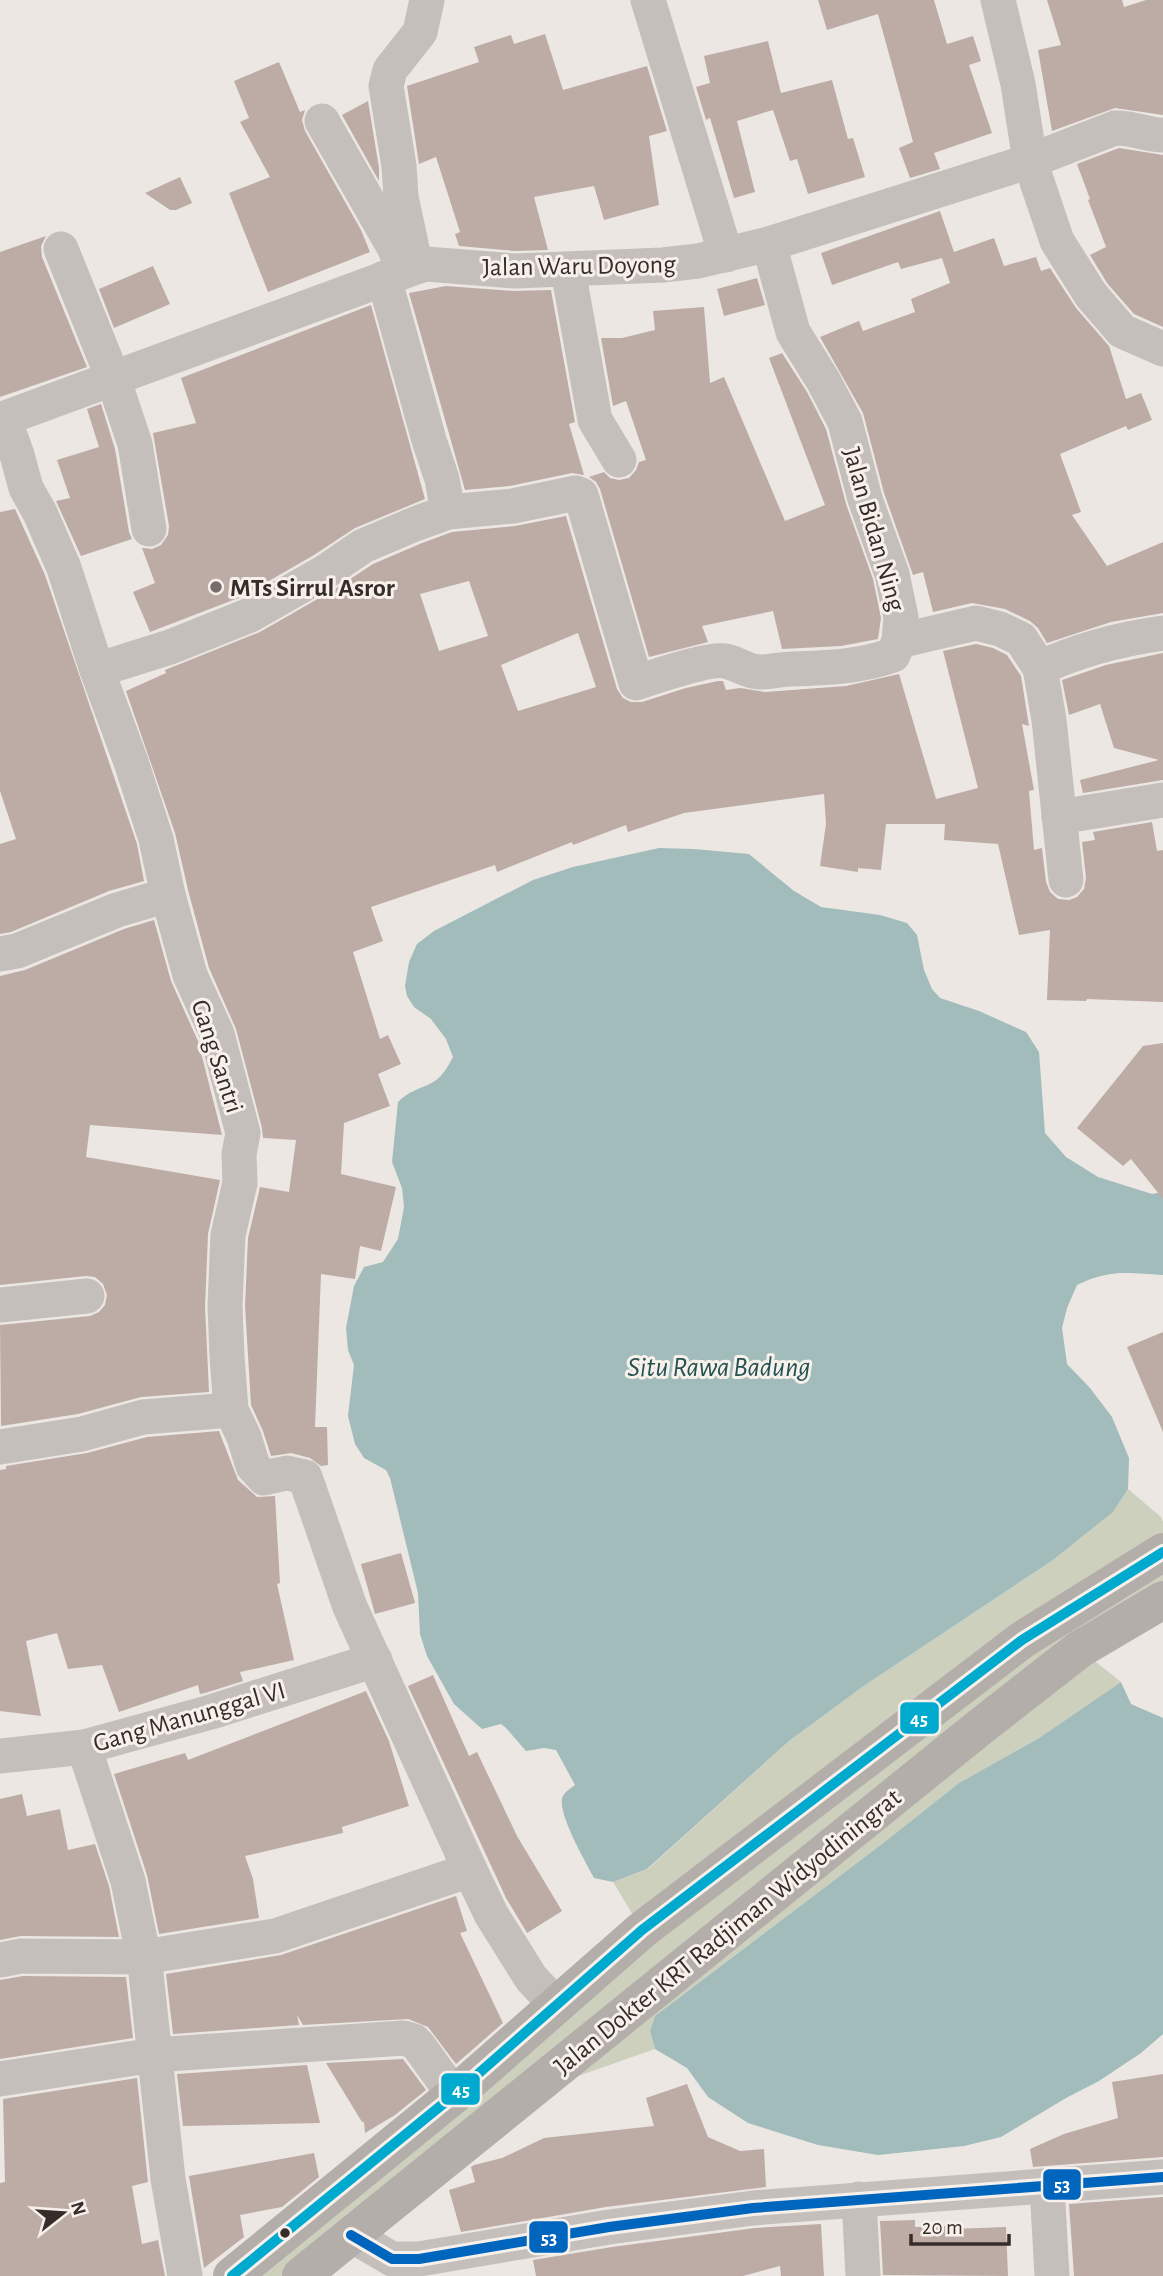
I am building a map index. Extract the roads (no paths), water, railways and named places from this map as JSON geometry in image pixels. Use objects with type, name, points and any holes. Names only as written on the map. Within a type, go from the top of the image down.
[{"type":"main road","name":"Jalan Dokter KRT Radjiman Widyodiningrat","points":[[232,2276],[454,2095],[642,1930],[1022,1640],[1163,1552]]},
{"type":"main road","name":"Jalan Dokter KRT Radjiman Widyodiningrat","points":[[302,2276],[863,1820],[1080,1649],[1163,1600]]},
{"type":"street","points":[[97,670],[170,646],[250,615],[363,547],[448,512],[442,479],[429,440],[402,272],[399,166],[386,86],[390,70],[420,32],[427,0]]},
{"type":"street","points":[[648,0],[726,256]]},
{"type":"street","points":[[998,0],[1018,84],[1030,161],[1057,241],[1091,295],[1122,331],[1163,349]]},
{"type":"street","points":[[322,121],[394,247],[402,272]]},
{"type":"street","name":"Jalan Waru Doyong","points":[[2,419],[426,264],[515,271],[568,270],[663,265],[726,256],[1030,161],[1115,128],[1163,135]]},
{"type":"street","name":"Jalan Bidan Ning","points":[[448,512],[513,506],[576,493],[581,495],[636,683],[705,663],[724,661],[759,673],[790,668],[821,669],[870,663],[893,655],[899,641],[901,617],[892,574],[866,499],[845,422],[793,332],[769,244]]},
{"type":"street","points":[[61,248],[113,378],[135,443],[149,529]]},
{"type":"street","points":[[568,270],[595,420],[619,460]]},
{"type":"street","name":"Gang Santri","points":[[2,419],[17,455],[26,488],[64,568],[97,670],[131,761],[156,839],[190,975],[217,1034],[243,1133],[239,1154],[240,1183],[228,1235],[226,1343],[231,1410],[244,1437],[253,1466],[264,1478],[287,1473],[305,1477],[350,1606],[375,1660]]},
{"type":"street","points":[[899,641],[976,623],[1000,629],[1021,639],[1040,668],[1049,720],[1066,880]]},
{"type":"street","points":[[1040,668],[1070,654],[1125,638],[1163,632]]},
{"type":"street","points":[[1059,817],[1163,800]]},
{"type":"street","points":[[0,954],[17,951],[117,910],[168,895]]},
{"type":"street","points":[[0,1305],[87,1296]]},
{"type":"street","points":[[0,1447],[82,1434],[143,1417],[231,1410]]},
{"type":"street","points":[[375,1660],[491,1914],[531,1978],[556,2005]]},
{"type":"street","name":"Gang Manunggal VI","points":[[0,1756],[84,1748],[211,1712],[375,1660]]},
{"type":"street","points":[[84,1748],[128,1881],[143,1957],[168,2179],[185,2276]]},
{"type":"street","points":[[0,1960],[21,1956],[143,1957],[275,1936],[470,1870]]},
{"type":"street","points":[[0,2079],[154,2055],[409,2039],[418,2045],[454,2095]]},
{"type":"street","points":[[351,2235],[392,2259],[501,2261],[609,2227],[697,2215],[859,2199],[1163,2177]]},
{"type":"street","points":[[1047,2186],[1052,2276]]},
{"type":"street","points":[[859,2199],[863,2276]]},
{"type":"water","name":"Situ Rawa Badung","points":[[659,848],[749,854],[794,891],[821,907],[880,915],[907,923],[917,935],[924,970],[932,989],[940,998],[979,1011],[1026,1032],[1039,1052],[1045,1133],[1066,1157],[1098,1177],[1152,1194],[1163,1192],[1163,1275],[1109,1274],[1077,1285],[1062,1328],[1067,1364],[1112,1417],[1129,1458],[1128,1489],[1113,1512],[1053,1560],[865,1685],[789,1741],[647,1869],[613,1882],[594,1878],[573,1837],[563,1813],[562,1803],[564,1795],[575,1785],[556,1750],[544,1748],[526,1751],[501,1724],[482,1729],[454,1704],[427,1656],[420,1634],[418,1593],[390,1478],[386,1470],[364,1458],[355,1444],[348,1416],[354,1365],[348,1350],[346,1328],[354,1286],[364,1267],[383,1262],[398,1239],[404,1207],[402,1188],[392,1162],[398,1102],[406,1095],[434,1082],[453,1057],[446,1039],[431,1019],[414,1007],[407,996],[405,986],[409,962],[417,944],[434,931],[533,880],[573,867]]},
{"type":"water","points":[[1121,1682],[1131,1704],[1163,1718],[1163,2034],[1141,2053],[1099,2081],[1001,2137],[964,2146],[878,2155],[818,2145],[748,2123],[708,2097],[687,2068],[655,2049],[650,2031],[655,2016],[959,1783],[1039,1738]]},
{"type":"place","name":"MTs Sirrul Asror","points":[[216,587]]}]
